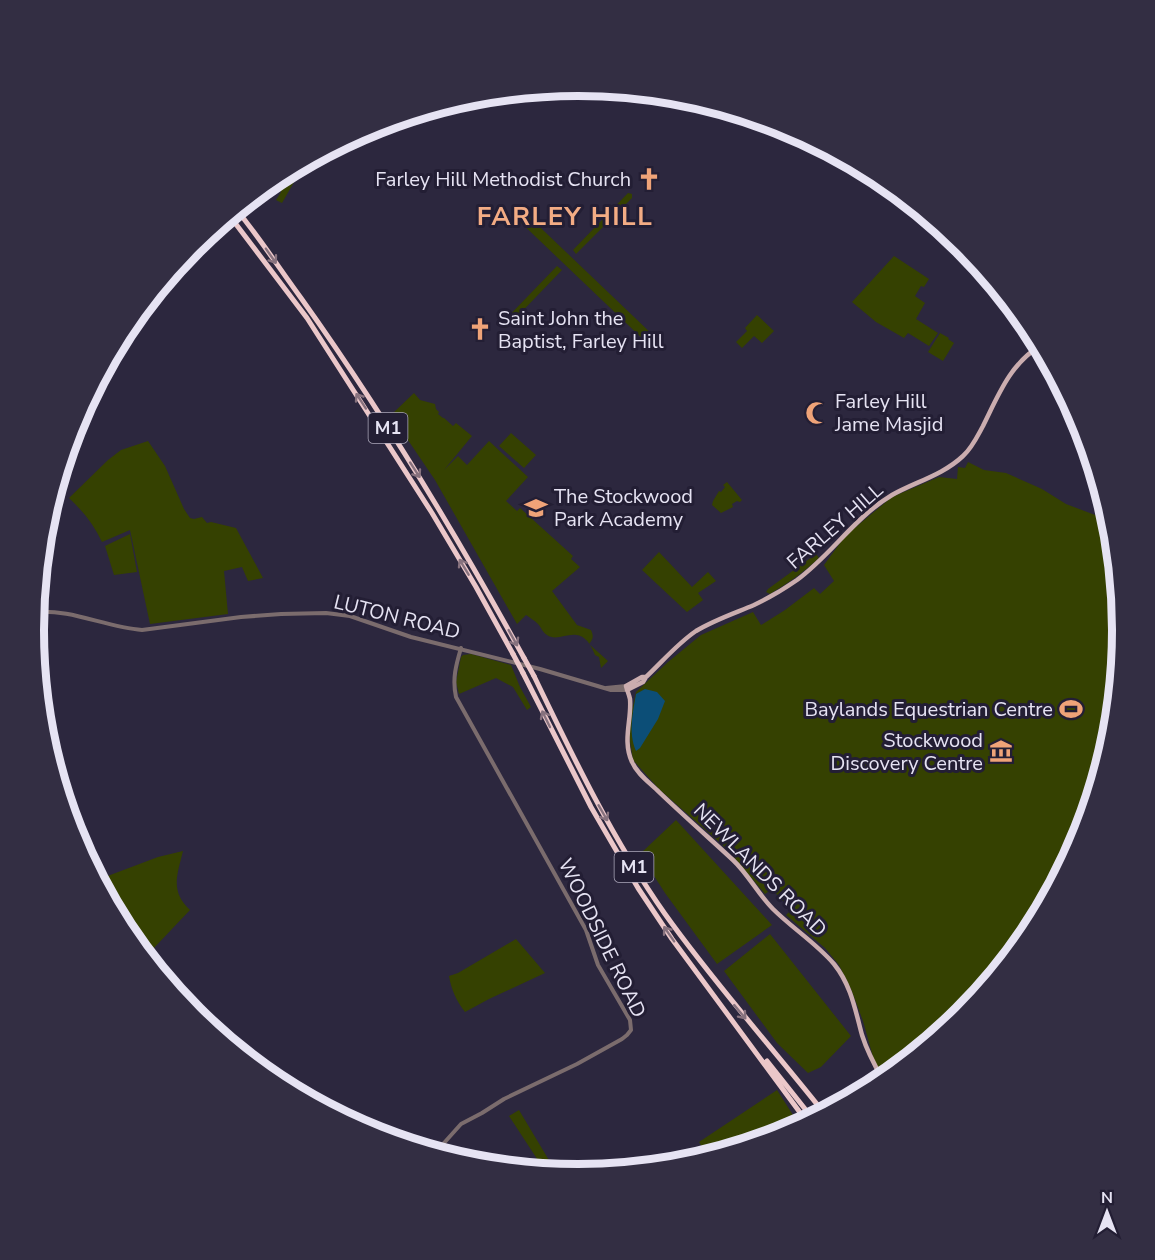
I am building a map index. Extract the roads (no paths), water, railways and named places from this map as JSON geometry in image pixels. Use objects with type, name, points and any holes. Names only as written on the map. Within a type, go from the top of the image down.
[{"type":"highway","name":"M1","points":[[241,215],[347,364],[428,490],[534,676],[599,806],[630,860],[664,912],[730,999],[819,1106]]},
{"type":"highway","name":"M1","points":[[234,221],[308,318],[432,513],[476,586],[591,807],[638,888],[672,939],[807,1112]]},
{"type":"highway","points":[[710,989],[801,1115]]},
{"type":"main road","name":"FARLEY HILL","points":[[627,688],[643,682],[697,631],[768,598],[796,580],[824,558],[870,511],[891,496],[947,468],[964,455],[974,443],[1012,372],[1033,351]]},
{"type":"main road","name":"FARLEY HILL","points":[[627,688],[642,677],[646,677]]},
{"type":"main road","points":[[630,700],[637,686]]},
{"type":"main road","name":"NEWLANDS ROAD","points":[[627,688],[630,700],[627,742],[634,765],[738,866],[766,902],[834,965],[844,978],[851,993],[863,1036],[878,1071]]},
{"type":"street","name":"LUTON ROAD","points":[[45,611],[73,614],[126,629],[142,630],[281,614],[326,613],[350,616],[411,637],[606,688],[627,688]]},
{"type":"street","name":"WOODSIDE ROAD","points":[[441,1146],[464,1122],[504,1099],[577,1064],[622,1039],[631,1030],[630,1020],[598,965],[586,930],[456,697],[454,674],[460,648]]},
{"type":"water","points":[[645,689],[657,692],[665,701],[658,719],[636,751],[632,722],[636,694]]},
{"type":"place","name":"Farley Hill Methodist Church","points":[[649,179]]},
{"type":"place","name":"Saint John the Baptist, Farley Hill","points":[[480,329]]},
{"type":"place","name":"Farley Hill Jame Masjid","points":[[817,413]]},
{"type":"place","name":"The Stockwood Park Academy","points":[[536,508]]},
{"type":"place","name":"Baylands Equestrian Centre","points":[[1071,709]]},
{"type":"place","name":"Stockwood Discovery Centre","points":[[1001,751]]},
{"type":"district","name":"FARLEY HILL","points":[[565,216]]}]
